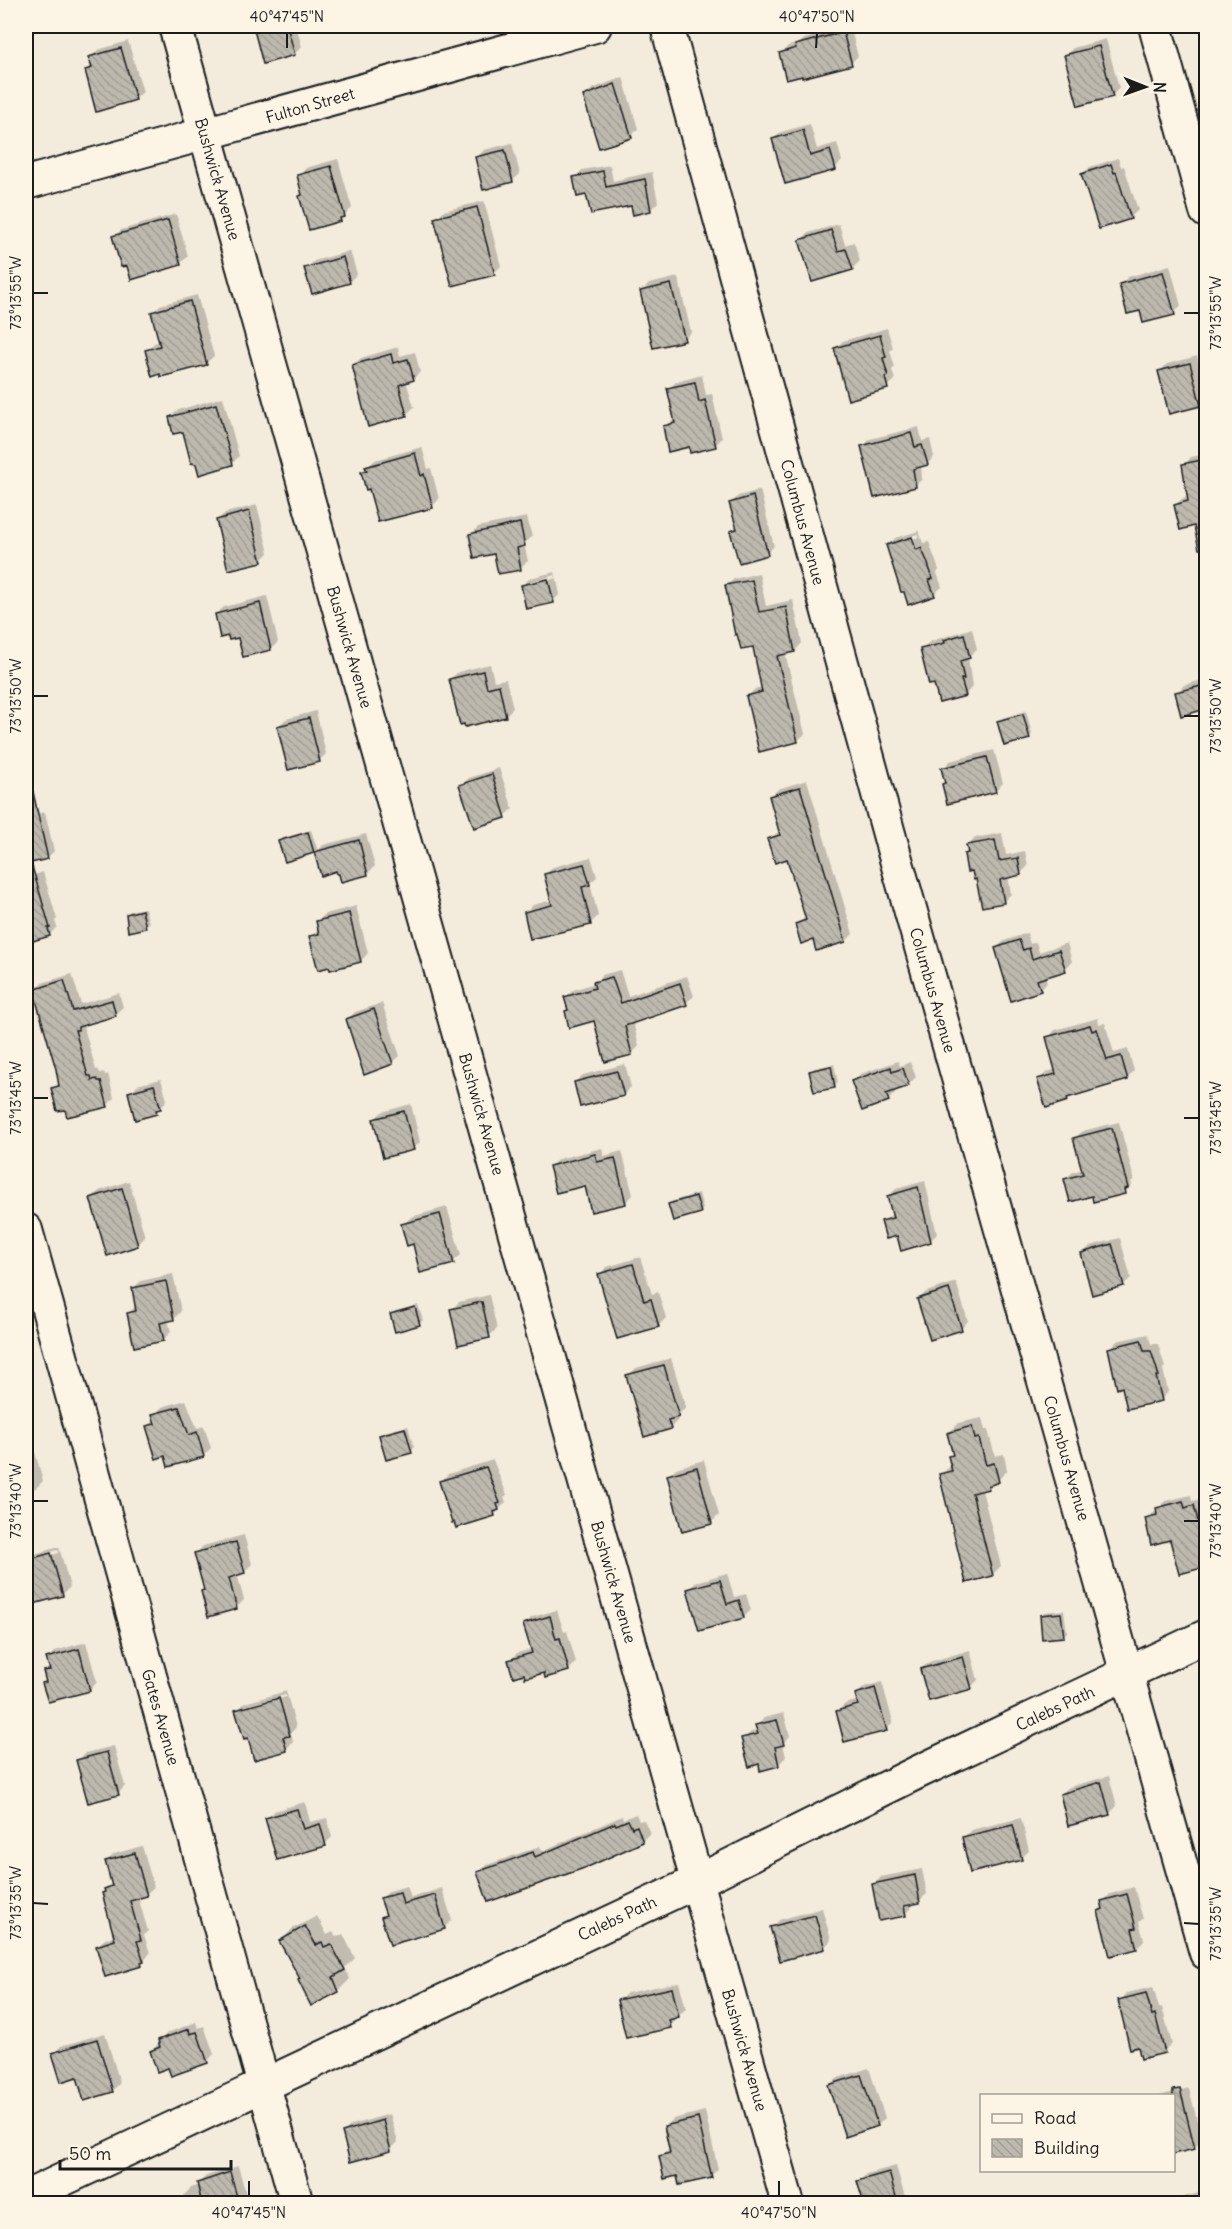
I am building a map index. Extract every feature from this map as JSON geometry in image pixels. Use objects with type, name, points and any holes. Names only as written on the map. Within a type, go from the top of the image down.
[{"type":"street","name":"Bushwick Avenue","points":[[175,26],[788,2204]]},
{"type":"street","name":"Fulton Street","points":[[26,183],[595,26]]},
{"type":"street","name":"Columbus Avenue","points":[[667,26],[888,833],[1206,1953]]},
{"type":"street","points":[[1155,26],[1206,211]]},
{"type":"street","name":"Gates Avenue","points":[[26,1230],[297,2204]]},
{"type":"street","name":"Calebs Path","points":[[44,2195],[263,2084],[698,1881],[916,1773],[1206,1636]]},
{"type":"building","points":[[253,26],[287,26],[295,55],[263,64]]},
{"type":"building","points":[[843,32],[852,65],[786,80],[779,53],[796,48],[795,45]]},
{"type":"building","points":[[1099,46],[1113,97],[1078,106],[1064,55]]},
{"type":"building","points":[[121,48],[136,100],[96,112],[85,70],[92,68],[88,57]]},
{"type":"building","points":[[615,84],[632,138],[599,148],[583,96]]},
{"type":"building","points":[[803,130],[810,156],[830,150],[836,170],[785,184],[772,139]]},
{"type":"building","points":[[505,150],[513,182],[483,190],[475,157]]},
{"type":"building","points":[[1111,164],[1114,173],[1116,172],[1131,219],[1099,229],[1081,174]]},
{"type":"building","points":[[331,166],[345,217],[340,218],[341,221],[309,230],[299,196],[302,195],[297,175]]},
{"type":"building","points":[[603,171],[606,187],[645,179],[651,211],[633,215],[631,206],[591,214],[586,195],[577,197],[573,177]]},
{"type":"building","points":[[477,207],[495,275],[452,286],[434,218]]},
{"type":"building","points":[[168,220],[181,265],[131,280],[127,266],[121,267],[112,236]]},
{"type":"building","points":[[831,230],[838,251],[846,249],[853,270],[812,282],[799,240]]},
{"type":"building","points":[[343,257],[350,283],[312,294],[304,268]]},
{"type":"building","points":[[1163,272],[1175,315],[1143,323],[1140,311],[1127,314],[1119,284]]},
{"type":"building","points":[[671,284],[685,341],[653,348],[640,291]]},
{"type":"building","points":[[190,301],[207,365],[161,377],[160,374],[152,377],[145,350],[160,346],[151,312]]},
{"type":"building","points":[[880,335],[886,357],[883,358],[888,376],[885,377],[888,389],[848,400],[834,348]]},
{"type":"building","points":[[391,354],[393,363],[408,359],[414,380],[399,385],[407,416],[368,427],[352,365]]},
{"type":"building","points":[[1190,363],[1201,406],[1169,414],[1158,371]]},
{"type":"building","points":[[695,382],[699,402],[705,400],[716,447],[690,453],[689,447],[668,452],[663,426],[675,423],[667,388]]},
{"type":"building","points":[[216,404],[233,465],[199,475],[196,464],[191,463],[183,432],[173,434],[169,417]]},
{"type":"building","points":[[911,433],[915,447],[922,445],[928,465],[913,469],[916,487],[874,498],[861,446]]},
{"type":"building","points":[[415,453],[421,476],[424,474],[433,508],[378,522],[369,489],[366,490],[361,472],[367,470],[365,467]]},
{"type":"building","points":[[1206,459],[1206,549],[1199,549],[1194,526],[1180,530],[1174,505],[1188,501],[1182,464]]},
{"type":"building","points":[[753,496],[768,555],[739,563],[730,531],[737,529],[729,503]]},
{"type":"building","points":[[249,511],[262,562],[228,570],[216,520]]},
{"type":"building","points":[[520,523],[525,546],[517,548],[521,570],[498,574],[494,554],[474,558],[469,534]]},
{"type":"building","points":[[912,537],[916,550],[921,548],[927,561],[933,579],[929,580],[935,596],[908,605],[904,592],[901,592],[886,545]]},
{"type":"building","points":[[548,579],[554,603],[526,609],[521,585]]},
{"type":"building","points":[[752,580],[759,612],[786,607],[795,652],[777,656],[798,742],[759,752],[746,696],[762,692],[753,647],[741,649],[737,634],[735,635],[725,585]]},
{"type":"building","points":[[260,603],[271,650],[243,657],[238,638],[229,640],[228,636],[220,638],[215,614]]},
{"type":"building","points":[[964,634],[970,658],[960,661],[964,679],[961,679],[966,696],[939,703],[934,684],[929,685],[920,649],[945,643],[944,640]]},
{"type":"building","points":[[483,671],[487,688],[499,685],[506,717],[465,727],[464,724],[460,725],[449,679]]},
{"type":"building","points":[[1206,685],[1206,709],[1181,716],[1175,692]]},
{"type":"building","points":[[1023,714],[1030,739],[1004,746],[997,721]]},
{"type":"building","points":[[309,718],[320,762],[288,770],[277,726]]},
{"type":"building","points":[[987,757],[996,792],[947,804],[941,768]]},
{"type":"building","points":[[492,774],[506,818],[474,828],[459,785]]},
{"type":"building","points":[[800,787],[846,942],[816,951],[813,940],[801,944],[795,924],[806,920],[787,859],[775,863],[767,839],[780,835],[769,796]]},
{"type":"building","points":[[33,792],[48,859],[31,863],[50,928],[48,928],[50,936],[26,943],[26,861],[28,861],[26,793]]},
{"type":"building","points":[[308,832],[314,853],[285,862],[278,841]]},
{"type":"building","points":[[359,840],[368,875],[341,882],[336,871],[321,876],[314,852]]},
{"type":"building","points":[[995,840],[999,861],[1018,858],[1021,875],[1000,880],[1004,903],[982,907],[976,879],[974,880],[972,871],[967,872],[964,854],[968,853],[966,845]]},
{"type":"building","points":[[584,864],[590,885],[582,887],[591,925],[530,939],[524,912],[552,905],[544,874]]},
{"type":"building","points":[[142,910],[146,928],[128,932],[126,914]]},
{"type":"building","points":[[349,913],[361,962],[330,970],[329,967],[318,970],[309,936],[319,934],[316,921]]},
{"type":"building","points":[[1019,940],[1023,950],[1029,948],[1032,959],[1059,950],[1066,971],[1037,980],[1041,991],[1011,1001],[995,948]]},
{"type":"building","points":[[612,977],[621,1003],[680,983],[687,1005],[625,1026],[632,1055],[605,1062],[594,1021],[569,1028],[565,1011],[568,1010],[564,997],[595,988],[593,982]]},
{"type":"building","points":[[64,980],[73,1011],[112,1000],[116,1016],[78,1027],[78,1030],[75,1030],[88,1076],[91,1076],[92,1080],[101,1081],[108,1107],[67,1117],[65,1110],[57,1111],[51,1088],[59,1086],[56,1069],[33,990]]},
{"type":"building","points":[[374,1009],[393,1064],[364,1075],[346,1019]]},
{"type":"building","points":[[1090,1025],[1092,1031],[1097,1029],[1107,1060],[1121,1056],[1128,1080],[1067,1098],[1068,1101],[1046,1108],[1037,1079],[1056,1074],[1046,1037]]},
{"type":"building","points":[[831,1066],[835,1088],[814,1092],[809,1071]]},
{"type":"building","points":[[891,1067],[892,1072],[903,1068],[909,1086],[886,1094],[889,1101],[862,1111],[851,1081]]},
{"type":"building","points":[[617,1071],[624,1096],[580,1107],[574,1082]]},
{"type":"building","points":[[154,1085],[161,1109],[156,1110],[157,1114],[135,1120],[128,1092]]},
{"type":"building","points":[[404,1111],[414,1150],[383,1158],[373,1119]]},
{"type":"building","points":[[1112,1128],[1128,1188],[1124,1189],[1125,1194],[1093,1202],[1092,1196],[1070,1202],[1064,1179],[1083,1174],[1073,1138]]},
{"type":"building","points":[[595,1154],[597,1162],[615,1158],[626,1204],[591,1212],[585,1186],[556,1193],[549,1166]]},
{"type":"building","points":[[918,1187],[931,1242],[901,1251],[897,1236],[886,1239],[881,1221],[893,1218],[887,1196]]},
{"type":"building","points":[[122,1188],[138,1246],[107,1256],[90,1198]]},
{"type":"building","points":[[696,1196],[701,1213],[673,1221],[668,1204]]},
{"type":"building","points":[[440,1214],[454,1264],[420,1273],[413,1244],[407,1246],[401,1224]]},
{"type":"building","points":[[1112,1244],[1124,1286],[1092,1295],[1081,1253]]},
{"type":"building","points":[[633,1264],[644,1301],[651,1299],[659,1327],[617,1339],[598,1274]]},
{"type":"building","points":[[166,1281],[174,1320],[160,1323],[164,1341],[134,1347],[127,1313],[136,1311],[132,1288]]},
{"type":"building","points":[[949,1289],[962,1330],[930,1340],[917,1299]]},
{"type":"building","points":[[482,1302],[490,1338],[458,1345],[450,1309]]},
{"type":"building","points":[[415,1307],[420,1325],[395,1332],[390,1314]]},
{"type":"building","points":[[1141,1340],[1144,1351],[1151,1351],[1159,1376],[1156,1376],[1162,1401],[1127,1409],[1122,1387],[1117,1389],[1108,1348]]},
{"type":"building","points":[[664,1365],[679,1417],[668,1420],[671,1429],[644,1437],[626,1375]]},
{"type":"building","points":[[179,1407],[189,1435],[197,1432],[204,1457],[168,1467],[165,1456],[156,1459],[146,1426],[155,1424],[152,1414]]},
{"type":"building","points":[[972,1426],[975,1439],[979,1438],[986,1465],[994,1463],[999,1482],[988,1486],[989,1489],[972,1493],[993,1576],[966,1583],[939,1474],[952,1471],[948,1456],[953,1455],[947,1433]]},
{"type":"building","points":[[405,1428],[412,1453],[386,1460],[379,1435]]},
{"type":"building","points":[[486,1467],[500,1503],[497,1504],[499,1510],[494,1512],[495,1516],[456,1528],[454,1522],[452,1523],[439,1481]]},
{"type":"building","points":[[697,1467],[712,1524],[682,1532],[667,1475]]},
{"type":"building","points":[[1183,1501],[1185,1508],[1194,1505],[1206,1553],[1206,1567],[1179,1574],[1170,1540],[1151,1545],[1145,1518],[1157,1515],[1156,1508]]},
{"type":"building","points":[[236,1542],[245,1573],[229,1578],[237,1609],[208,1617],[201,1591],[204,1590],[194,1553]]},
{"type":"building","points":[[51,1553],[63,1596],[26,1606],[26,1560]]},
{"type":"building","points":[[720,1580],[727,1604],[739,1600],[744,1618],[699,1631],[687,1589]]},
{"type":"building","points":[[1061,1613],[1064,1637],[1042,1639],[1040,1615]]},
{"type":"building","points":[[550,1616],[556,1639],[560,1638],[569,1671],[545,1678],[544,1673],[525,1678],[524,1674],[513,1677],[508,1660],[532,1653],[523,1624]]},
{"type":"building","points":[[79,1649],[90,1691],[48,1702],[42,1683],[46,1682],[43,1671],[50,1670],[46,1658]]},
{"type":"building","points":[[963,1657],[972,1689],[929,1701],[920,1669]]},
{"type":"building","points":[[875,1688],[887,1731],[844,1742],[836,1711],[858,1705],[855,1694]]},
{"type":"building","points":[[279,1698],[290,1736],[283,1737],[287,1751],[254,1760],[248,1738],[244,1739],[235,1710]]},
{"type":"building","points":[[777,1720],[784,1745],[775,1747],[779,1766],[760,1771],[759,1764],[749,1767],[741,1738],[758,1734],[755,1725]]},
{"type":"building","points":[[107,1752],[119,1795],[88,1803],[76,1760]]},
{"type":"building","points":[[1101,1782],[1110,1815],[1068,1826],[1060,1794]]},
{"type":"building","points":[[297,1809],[303,1829],[320,1824],[326,1846],[277,1860],[265,1818]]},
{"type":"building","points":[[628,1820],[632,1828],[637,1826],[643,1842],[590,1866],[488,1902],[477,1872],[533,1852],[535,1857],[615,1823],[616,1825]]},
{"type":"building","points":[[1013,1825],[1022,1860],[970,1873],[962,1837]]},
{"type":"building","points":[[135,1853],[147,1896],[130,1901],[141,1940],[137,1941],[144,1962],[141,1963],[142,1966],[105,1977],[96,1946],[115,1940],[102,1893],[105,1892],[104,1889],[112,1886],[105,1861]]},
{"type":"building","points":[[915,1875],[920,1903],[904,1906],[906,1916],[879,1921],[872,1884]]},
{"type":"building","points":[[400,1893],[403,1904],[435,1895],[445,1929],[390,1945],[381,1917],[386,1915],[380,1898]]},
{"type":"building","points":[[1127,1894],[1136,1928],[1132,1929],[1137,1949],[1110,1956],[1098,1911],[1103,1909],[1101,1901]]},
{"type":"building","points":[[815,1915],[825,1949],[780,1961],[770,1927]]},
{"type":"building","points":[[305,1926],[316,1945],[322,1942],[324,1947],[331,1944],[345,1970],[333,1977],[339,1992],[311,2006],[298,1980],[300,1979],[279,1941]]},
{"type":"building","points":[[672,1988],[679,2017],[669,2020],[671,2028],[626,2038],[617,2000]]},
{"type":"building","points":[[1146,1993],[1152,2015],[1155,2014],[1165,2053],[1141,2059],[1138,2047],[1130,2049],[1118,2000]]},
{"type":"building","points":[[189,2029],[190,2034],[197,2032],[208,2063],[171,2076],[168,2068],[157,2072],[150,2051],[160,2047],[158,2040]]},
{"type":"building","points":[[97,2039],[113,2092],[84,2101],[77,2077],[61,2082],[52,2053]]},
{"type":"building","points":[[861,2075],[878,2126],[845,2137],[828,2085]]},
{"type":"building","points":[[1180,2089],[1195,2149],[1175,2154],[1175,2094],[1173,2090]]},
{"type":"building","points":[[698,2118],[712,2178],[679,2185],[677,2176],[664,2179],[659,2156],[670,2153],[664,2126]]},
{"type":"building","points":[[383,2120],[391,2151],[350,2162],[342,2132]]},
{"type":"building","points":[[230,2172],[239,2204],[202,2204],[197,2183]]},
{"type":"building","points":[[889,2172],[898,2204],[864,2204],[857,2181]]}]
